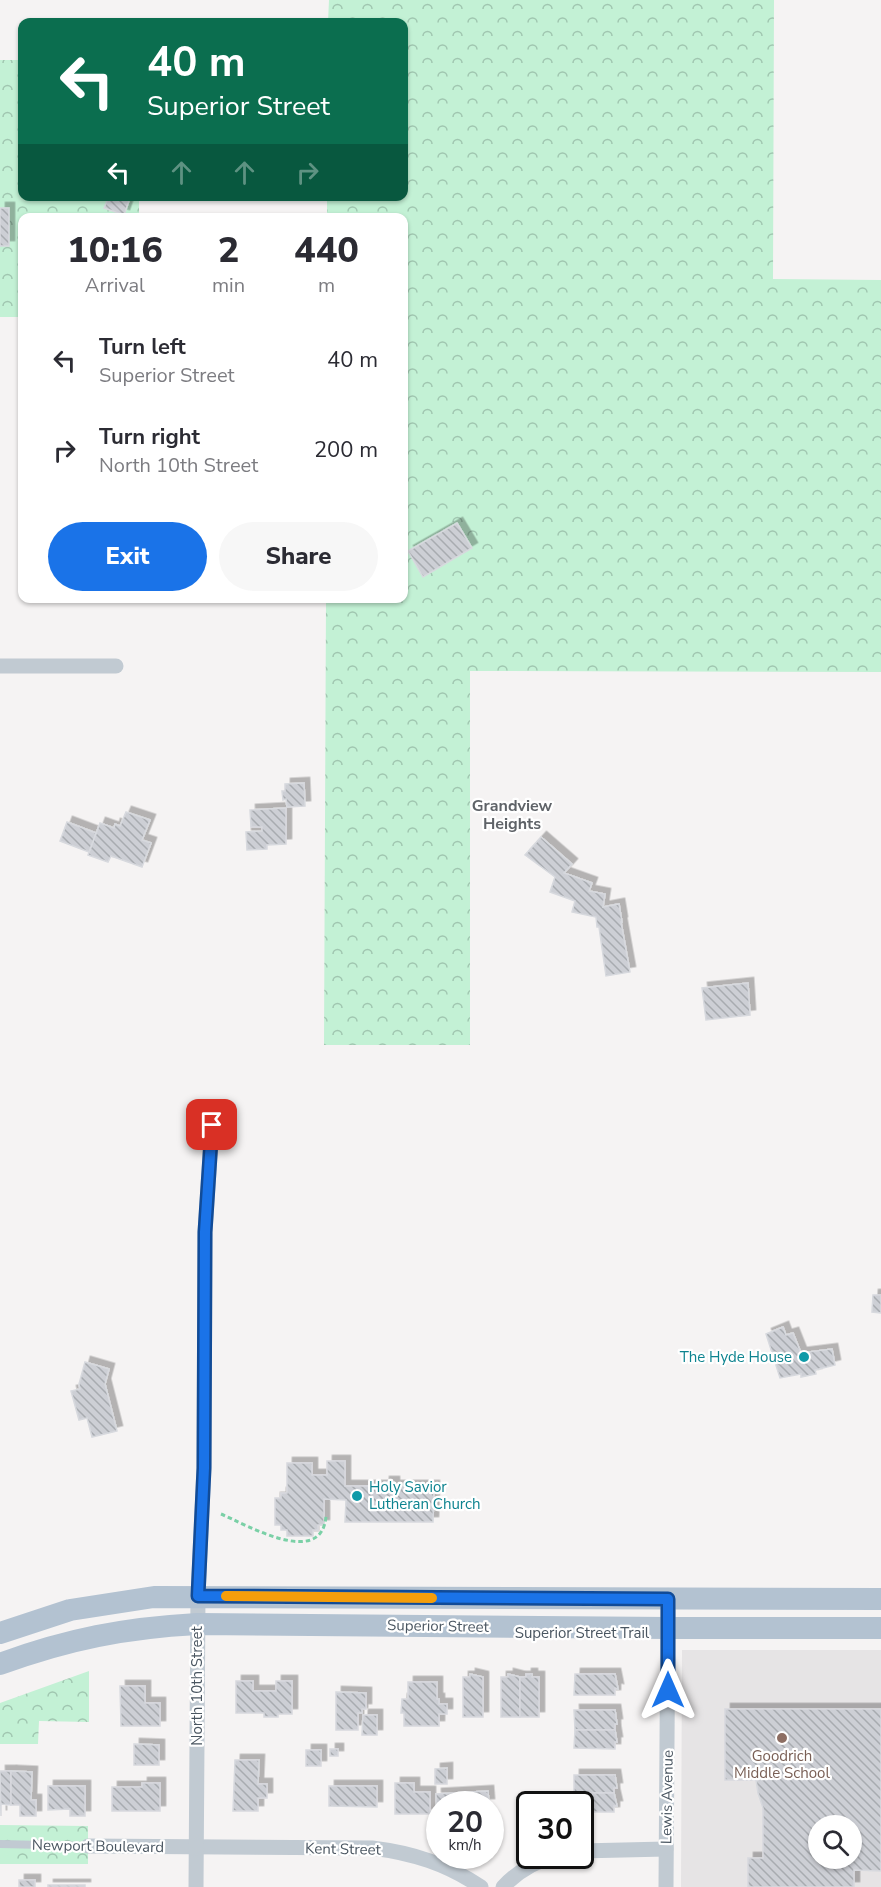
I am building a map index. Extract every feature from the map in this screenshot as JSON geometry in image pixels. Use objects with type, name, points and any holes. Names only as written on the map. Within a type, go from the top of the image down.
[{"type":"main road","name":"Superior Street","points":[[0,1633],[70,1610],[154,1597],[881,1599]]},
{"type":"main road","name":"Superior Street","points":[[0,1664],[81,1638],[126,1630],[197,1624],[881,1628]]},
{"type":"street","points":[[0,666],[116,666]]},
{"type":"street","name":"North 10th Street","points":[[196,1887],[197,1624],[204,1468],[205,1232],[212,1125]]},
{"type":"street","name":"Lewis Avenue","points":[[666,1887],[668,1599]]},
{"type":"street","name":"Newport Boulevard","points":[[88,1845],[196,1847]]},
{"type":"street","name":"Kent Street","points":[[196,1847],[372,1848],[401,1851],[429,1859],[456,1871],[481,1887]]},
{"type":"street","points":[[594,1851],[666,1849]]},
{"type":"street","points":[[503,1887],[526,1869]]},
{"type":"lane","name":"Newport Boulevard","points":[[0,1844],[88,1845]]},
{"type":"path","points":[[221,1514],[281,1540],[298,1541],[309,1541],[318,1537],[326,1526],[326,1516]]},
{"type":"shaded area","name":"Goodrich Middle School","points":[[682,1650],[881,1650],[881,1887],[681,1887]]},
{"type":"green space","points":[[329,0],[774,0],[773,279],[881,280],[881,672],[470,671],[470,1045],[324,1045],[326,603],[408,603],[408,213],[327,213],[327,201],[408,201],[408,18],[328,18]]},
{"type":"green space","points":[[0,60],[18,60],[18,201],[139,201],[139,213],[18,213],[18,317],[0,317]]},
{"type":"green space","points":[[89,1671],[89,1722],[39,1721],[38,1744],[0,1744],[0,1703]]},
{"type":"green space","points":[[0,1825],[88,1826],[88,1864],[0,1864]]},
{"type":"building","points":[[107,201],[129,201],[125,213],[104,208]]},
{"type":"building","points":[[0,208],[9,208],[9,246],[0,246]]},
{"type":"building","points":[[457,523],[472,548],[423,577],[408,551]]},
{"type":"building","points":[[304,783],[305,806],[287,807],[282,791],[285,791],[285,784]]},
{"type":"building","points":[[286,808],[286,844],[267,845],[267,849],[247,850],[246,832],[262,831],[262,827],[251,827],[250,810]]},
{"type":"building","points":[[126,812],[150,820],[142,840],[151,843],[142,867],[111,856],[108,862],[88,855],[100,823],[114,828],[115,824],[120,826]]},
{"type":"building","points":[[67,822],[96,833],[89,852],[60,841]]},
{"type":"building","points":[[541,837],[572,864],[564,873],[592,883],[589,891],[605,894],[603,907],[619,904],[630,972],[606,976],[596,917],[572,912],[575,901],[550,892],[555,877],[525,855]]},
{"type":"building","points":[[748,983],[750,1015],[706,1020],[702,988]]},
{"type":"building","points":[[873,1295],[881,1295],[881,1313],[872,1312]]},
{"type":"building","name":"The Hyde House","points":[[783,1327],[786,1335],[793,1333],[801,1353],[832,1349],[835,1365],[815,1370],[816,1374],[780,1378],[766,1334]]},
{"type":"building","points":[[85,1362],[109,1369],[105,1384],[117,1431],[92,1437],[87,1418],[79,1420],[71,1391],[80,1389],[79,1384]]},
{"type":"building","name":"Holy Savior Lutheran Church","points":[[327,1461],[345,1461],[345,1486],[384,1486],[384,1482],[394,1482],[394,1486],[434,1486],[433,1522],[345,1522],[346,1500],[324,1499],[324,1525],[318,1525],[318,1530],[313,1530],[313,1536],[287,1536],[287,1530],[281,1530],[281,1525],[275,1525],[275,1498],[281,1498],[281,1493],[287,1493],[287,1463],[312,1463],[312,1475],[327,1475]]},
{"type":"building","points":[[470,1674],[483,1677],[483,1717],[463,1717],[463,1677],[470,1677]]},
{"type":"building","points":[[508,1674],[520,1677],[520,1717],[501,1717],[501,1677],[508,1677]]},
{"type":"building","points":[[526,1674],[539,1677],[539,1717],[520,1717],[520,1677],[526,1677]]},
{"type":"building","points":[[575,1674],[615,1674],[618,1689],[615,1688],[615,1695],[574,1695]]},
{"type":"building","points":[[236,1681],[253,1681],[253,1691],[276,1691],[276,1681],[292,1681],[292,1714],[264,1717],[264,1713],[236,1713]]},
{"type":"building","points":[[408,1682],[437,1682],[439,1704],[447,1704],[447,1714],[439,1714],[439,1726],[404,1726],[404,1713],[401,1713],[402,1699],[408,1699]]},
{"type":"building","points":[[120,1686],[145,1686],[145,1703],[160,1703],[160,1726],[121,1726]]},
{"type":"building","points":[[336,1692],[366,1693],[366,1709],[358,1713],[358,1730],[336,1730]]},
{"type":"building","name":"Goodrich Middle School","points":[[725,1709],[881,1709],[881,1871],[854,1870],[854,1887],[748,1887],[748,1858],[763,1858],[763,1808],[756,1780],[725,1780]]},
{"type":"building","points":[[574,1710],[615,1710],[617,1724],[615,1724],[615,1730],[575,1730]]},
{"type":"building","points":[[363,1715],[377,1715],[377,1735],[362,1735]]},
{"type":"building","points":[[575,1730],[615,1730],[617,1742],[615,1742],[615,1749],[574,1748]]},
{"type":"building","points":[[134,1744],[159,1745],[159,1765],[134,1765]]},
{"type":"building","points":[[330,1749],[338,1749],[338,1756],[330,1756]]},
{"type":"building","points":[[306,1750],[321,1750],[321,1766],[306,1766]]},
{"type":"building","points":[[235,1760],[259,1760],[258,1784],[267,1784],[267,1798],[258,1798],[258,1811],[233,1811]]},
{"type":"building","points":[[447,1768],[447,1784],[435,1784],[435,1769]]},
{"type":"building","points":[[0,1771],[11,1771],[11,1805],[1,1804],[1,1816]]},
{"type":"building","points":[[11,1771],[32,1772],[31,1800],[36,1800],[36,1816],[20,1816],[20,1805],[11,1805]]},
{"type":"building","points":[[574,1775],[615,1775],[617,1788],[614,1788],[614,1793],[574,1791]]},
{"type":"building","points":[[142,1783],[160,1783],[160,1811],[112,1811],[112,1787],[142,1787]]},
{"type":"building","points":[[395,1783],[414,1783],[414,1792],[426,1792],[426,1814],[395,1814]]},
{"type":"building","points":[[48,1786],[85,1786],[85,1816],[70,1816],[70,1809],[48,1810]]},
{"type":"building","points":[[329,1786],[377,1786],[377,1807],[329,1806]]},
{"type":"building","points":[[594,1793],[614,1793],[617,1806],[614,1806],[614,1812],[594,1812]]},
{"type":"building","points":[[19,1880],[35,1880],[35,1887],[19,1887]]},
{"type":"building","points":[[48,1885],[85,1885],[85,1887],[48,1887]]},
{"type":"slow traffic","points":[[226,1596],[432,1598]]},
{"type":"place","name":"The Hyde House","points":[[804,1357]]},
{"type":"place","name":"Holy Savior Lutheran Church","points":[[357,1496]]},
{"type":"place","name":"Goodrich Middle School","points":[[782,1738]]},
{"type":"district","name":"Grandview Heights","points":[[512,814]]},
{"type":"route","points":[[212,1125],[205,1232],[204,1468],[198,1596],[668,1599],[668,1690]]}]
